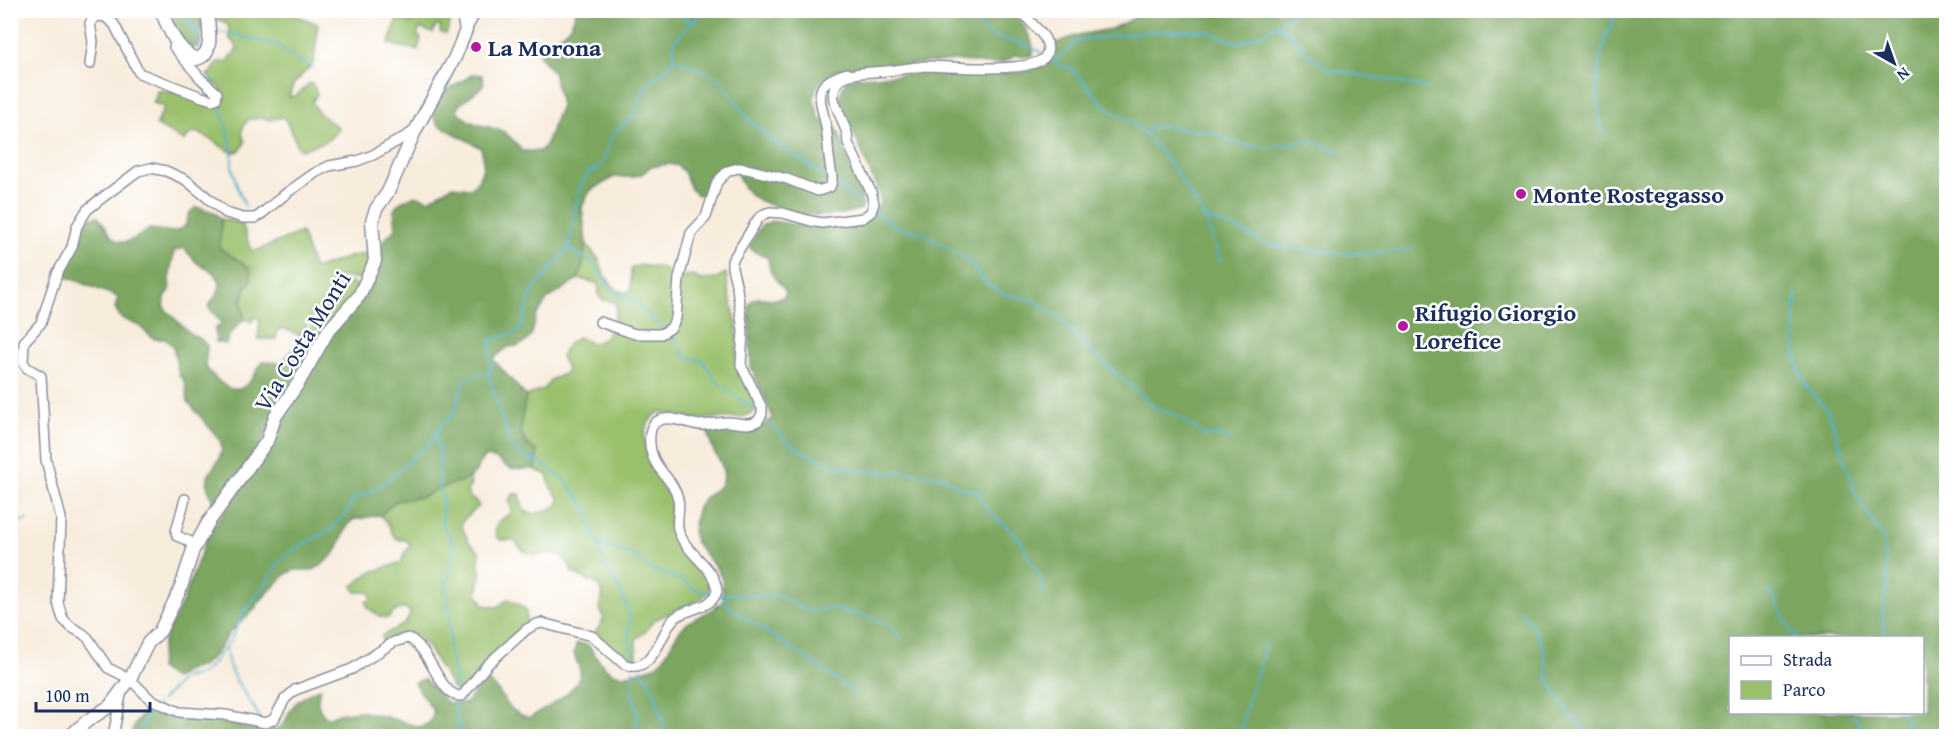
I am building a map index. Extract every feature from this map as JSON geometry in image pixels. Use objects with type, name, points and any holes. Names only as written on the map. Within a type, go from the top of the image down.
[{"type":"street","points":[[162,15],[171,34],[183,50],[198,59],[205,56],[209,46],[207,10]]},
{"type":"street","name":"Via Costa Monti","points":[[70,736],[110,706],[130,679],[148,643],[160,631],[180,590],[193,550],[208,523],[267,441],[275,417],[299,382],[328,331],[359,296],[375,261],[372,221],[376,209],[396,177],[415,131],[455,57],[465,30],[462,10]]},
{"type":"street","points":[[465,30],[477,10]]},
{"type":"street","points":[[600,322],[635,334],[661,334],[671,327],[676,318],[679,278],[691,233],[706,217],[716,185],[728,171],[738,168],[747,169],[787,179],[819,191],[830,187],[832,178],[826,123],[819,98],[825,83],[837,75],[858,71],[877,72],[927,66],[994,68],[1032,64],[1044,58],[1047,46],[1042,35],[1022,10]]},
{"type":"street","points":[[90,64],[93,42],[90,23],[95,17],[104,16],[114,24],[139,73],[202,98],[216,99],[217,93],[200,78],[174,47],[164,31],[162,15]]},
{"type":"street","points":[[415,131],[373,155],[357,161],[329,166],[315,173],[255,218],[243,218],[226,213],[186,180],[159,169],[143,169],[122,182],[87,210],[77,226],[72,247],[57,274],[41,323],[24,342],[22,352],[25,365],[41,376],[46,460],[61,518],[58,602],[63,619],[88,638],[108,668],[130,679],[150,699],[179,712],[225,715],[266,723],[274,719],[285,699],[295,690],[352,669],[393,642],[408,638],[417,644],[449,692],[458,697],[466,693],[487,665],[527,629],[542,623],[592,636],[624,664],[630,667],[640,666],[651,656],[674,618],[683,612],[712,601],[717,591],[713,577],[679,535],[676,521],[678,499],[658,469],[652,453],[650,435],[653,424],[667,418],[699,424],[726,422],[754,424],[760,419],[762,408],[741,365],[743,331],[732,261],[758,219],[764,214],[783,213],[822,223],[863,218],[871,212],[874,203],[871,192],[848,143],[833,95],[839,82],[858,71]]},
{"type":"street","points":[[184,499],[176,531],[177,536],[189,541],[193,550]]},
{"type":"street","points":[[113,736],[121,691]]},
{"type":"green space","points":[[421,10],[458,11],[459,16],[453,15],[446,34],[440,32],[441,27],[436,25],[433,33],[420,28],[417,36],[421,38],[418,50],[389,44],[397,19],[411,23],[414,11],[420,12]]},
{"type":"green space","points":[[167,11],[205,11],[200,46],[191,48],[183,41]]},
{"type":"green space","points":[[213,11],[285,11],[318,24],[314,62],[293,85],[289,97],[296,96],[310,83],[314,86],[317,94],[312,102],[319,113],[339,128],[330,138],[302,150],[297,146],[283,117],[269,120],[249,119],[242,129],[245,142],[242,148],[231,152],[196,132],[190,134],[184,141],[156,125],[164,107],[152,102],[155,100],[157,91],[169,91],[216,106],[222,102],[221,90],[207,75],[212,72],[218,62],[227,62],[238,48],[229,38],[228,25],[217,20]]},
{"type":"green space","points":[[576,11],[1016,11],[1030,37],[1033,55],[1024,57],[1015,55],[1009,60],[995,64],[958,61],[893,66],[856,66],[839,70],[823,80],[815,91],[814,97],[819,118],[836,127],[840,135],[853,178],[862,194],[862,209],[837,215],[824,215],[792,212],[770,205],[748,193],[732,165],[716,176],[707,193],[698,195],[691,189],[684,172],[678,166],[669,164],[650,167],[642,174],[632,177],[614,177],[590,191],[582,207],[586,243],[578,279],[547,300],[536,316],[532,334],[526,342],[508,347],[493,359],[526,396],[521,428],[524,441],[537,451],[536,470],[512,469],[495,458],[485,457],[479,463],[476,472],[469,478],[425,496],[396,501],[380,515],[352,520],[335,553],[321,566],[313,570],[294,570],[286,574],[254,610],[230,632],[215,655],[201,667],[191,668],[174,679],[159,669],[163,642],[183,601],[208,534],[272,443],[280,417],[321,347],[362,299],[376,277],[383,241],[396,228],[394,210],[399,203],[415,195],[429,200],[452,186],[470,188],[481,175],[483,159],[481,148],[439,125],[434,118],[435,109],[443,93],[473,74],[482,75],[484,84],[456,109],[471,122],[502,131],[522,151],[540,151],[545,146],[561,105],[553,72],[541,58],[535,41],[551,39],[567,31]]},
{"type":"green space","points":[[1149,11],[1946,11],[1946,736],[130,736],[144,712],[273,730],[283,724],[297,702],[321,688],[318,704],[327,718],[359,711],[419,727],[430,723],[434,712],[414,683],[424,679],[448,703],[466,703],[479,687],[488,681],[514,711],[529,718],[566,694],[577,682],[580,672],[574,652],[577,643],[588,645],[602,664],[616,674],[629,674],[657,665],[684,626],[723,601],[722,579],[717,569],[695,542],[693,531],[697,509],[703,499],[721,485],[724,475],[707,431],[764,425],[773,418],[751,367],[749,305],[756,298],[779,299],[784,297],[786,292],[772,274],[768,258],[753,251],[749,246],[761,226],[771,221],[807,226],[856,225],[872,216],[880,203],[879,194],[839,98],[845,82],[856,77],[925,71],[1023,72],[1033,69],[1054,52],[1056,43],[1078,35],[1111,29]]},
{"type":"green space","points":[[196,207],[214,212],[221,219],[220,248],[251,270],[251,280],[242,298],[244,319],[230,334],[226,344],[216,342],[215,329],[222,323],[208,307],[219,291],[220,281],[214,273],[197,263],[184,248],[174,251],[169,280],[170,290],[165,298],[164,308],[207,346],[205,366],[208,370],[228,387],[240,389],[250,381],[262,362],[282,363],[294,347],[313,346],[262,442],[217,503],[213,503],[207,486],[208,476],[222,450],[220,440],[188,402],[185,382],[179,375],[173,346],[165,339],[154,339],[139,326],[121,318],[115,308],[118,297],[62,275],[87,218],[97,216],[112,237],[122,242],[133,239],[149,229],[178,230],[186,224],[189,214]]},
{"type":"green space","points":[[221,219],[242,223],[251,250],[258,250],[301,232],[314,269],[372,252],[363,279],[336,277],[329,297],[312,316],[301,336],[285,329],[278,329],[276,339],[258,339],[260,319],[253,317],[252,322],[244,319],[243,313],[244,294],[251,280],[244,263],[236,261],[220,248]]},
{"type":"green space","points":[[586,243],[600,262],[604,275],[617,290],[626,293],[631,289],[631,269],[642,265],[661,267],[678,277],[690,275],[702,280],[715,279],[726,273],[737,324],[739,368],[755,404],[754,412],[742,417],[698,419],[660,412],[648,424],[644,440],[648,457],[671,496],[671,533],[678,545],[707,575],[709,583],[708,591],[701,599],[654,620],[636,639],[637,659],[625,659],[595,633],[604,619],[599,607],[603,595],[597,584],[572,573],[563,557],[557,554],[531,554],[523,550],[514,540],[501,540],[496,536],[495,531],[497,524],[512,513],[509,500],[513,494],[520,494],[523,507],[531,513],[545,511],[558,505],[559,498],[551,488],[547,475],[536,470],[537,451],[524,441],[521,428],[526,396],[544,389],[552,379],[565,374],[567,368],[561,357],[567,345],[578,337],[590,343],[598,342],[608,333],[614,321],[616,302],[603,300],[598,295],[597,283],[578,279]]},
{"type":"green space","points":[[346,282],[361,286],[313,346],[304,347],[313,322],[332,300],[340,285]]},
{"type":"green space","points":[[469,478],[471,485],[467,490],[469,497],[479,506],[464,519],[461,525],[469,542],[479,551],[478,561],[481,574],[477,593],[484,605],[497,607],[508,599],[526,609],[527,624],[494,654],[463,691],[457,692],[427,646],[414,635],[393,636],[383,642],[382,636],[404,624],[410,611],[400,609],[388,618],[381,617],[368,608],[366,602],[372,598],[369,592],[356,592],[353,586],[369,573],[402,562],[403,555],[411,545],[406,540],[397,539],[380,515],[396,501],[425,496]]},
{"type":"waterway","points":[[183,10],[195,35],[199,51]]},
{"type":"waterway","points":[[667,10],[693,22]]},
{"type":"waterway","points":[[634,664],[629,632],[630,618],[626,604],[607,570],[591,529],[588,512],[564,479],[541,463],[522,456],[512,447],[488,372],[491,370],[490,341],[513,334],[521,327],[534,287],[568,249],[580,187],[588,173],[598,168],[604,160],[611,136],[635,114],[644,88],[674,59],[674,42],[707,10]]},
{"type":"waterway","points":[[961,10],[992,36],[1030,46],[1042,53]]},
{"type":"waterway","points":[[1054,61],[1078,40],[1155,31],[1208,31],[1237,43],[1260,35],[1300,10]]},
{"type":"waterway","points":[[1603,133],[1598,98],[1600,63],[1606,36],[1619,10]]},
{"type":"waterway","points":[[1276,25],[1289,32],[1308,54],[1328,69],[1428,88]]},
{"type":"waterway","points":[[192,29],[204,29]]},
{"type":"waterway","points":[[213,30],[278,45],[287,54],[313,68]]},
{"type":"waterway","points":[[1046,56],[1059,65],[1072,69],[1106,107],[1130,121],[1149,138],[1178,174],[1204,217],[1220,261]]},
{"type":"waterway","points":[[674,59],[713,75],[727,89],[754,125],[829,180]]},
{"type":"waterway","points":[[209,77],[214,85]]},
{"type":"waterway","points":[[219,99],[232,148],[232,166],[245,206]]},
{"type":"waterway","points":[[1145,134],[1149,128],[1170,127],[1216,133],[1229,141],[1266,148],[1312,140],[1343,153]]},
{"type":"waterway","points":[[834,184],[869,208]]},
{"type":"waterway","points":[[873,211],[901,229],[920,232],[965,258],[986,283],[998,291],[1034,300],[1057,317],[1155,408],[1175,414],[1205,436],[1222,436],[1231,439]]},
{"type":"waterway","points":[[1206,218],[1233,227],[1264,243],[1292,249],[1350,254],[1412,250]]},
{"type":"waterway","points":[[568,249],[591,261],[609,286],[636,303],[663,329]]},
{"type":"waterway","points":[[1796,294],[1794,343],[1799,370],[1806,386],[1829,412],[1856,495],[1883,538],[1888,580],[1882,616],[1886,636]]},
{"type":"waterway","points":[[667,332],[678,342],[683,355],[690,359],[702,360],[719,384],[760,413]]},
{"type":"waterway","points":[[161,701],[183,678],[201,674],[213,663],[230,641],[245,610],[264,587],[279,562],[294,549],[331,530],[348,511],[353,499],[374,490],[388,480],[430,443],[444,421],[456,409],[460,390],[466,380],[488,372]]},
{"type":"waterway","points":[[764,417],[797,448],[829,464],[886,474],[898,471],[935,475],[948,479],[957,487],[978,492],[986,507],[1022,543],[1040,577],[1043,592]]},
{"type":"waterway","points":[[436,434],[440,457],[442,523],[450,537],[454,551],[446,586],[450,654],[455,690]]},
{"type":"waterway","points":[[10,525],[27,520]]},
{"type":"waterway","points":[[598,544],[633,555],[651,569],[683,580],[693,589],[712,593]]},
{"type":"waterway","points":[[1769,589],[1795,636]]},
{"type":"waterway","points":[[718,594],[762,597],[779,595],[805,610],[830,608],[869,617],[890,626],[902,640]]},
{"type":"waterway","points":[[720,594],[730,608],[855,693]]},
{"type":"waterway","points":[[1520,610],[1534,628],[1544,650],[1548,680],[1573,718],[1593,736]]},
{"type":"waterway","points":[[1240,736],[1244,715],[1266,644]]},
{"type":"waterway","points":[[227,648],[229,667],[259,717]]},
{"type":"waterway","points":[[641,669],[654,692],[666,736]]},
{"type":"waterway","points":[[633,670],[632,692],[638,714],[634,736]]},
{"type":"waterway","points":[[455,699],[454,708],[462,736]]},
{"type":"waterway","points":[[141,736],[144,718],[157,705]]},
{"type":"waterway","points":[[1854,714],[1863,736]]},
{"type":"waterway","points":[[1903,714],[1906,721],[1906,736]]},
{"type":"waterway","points":[[265,727],[269,733],[281,736]]},
{"type":"place","name":"La Morona","points":[[476,47]]},
{"type":"place","name":"Monte Rostegasso","points":[[1521,194]]},
{"type":"place","name":"Rifugio Giorgio Lorefice","points":[[1403,326]]}]
